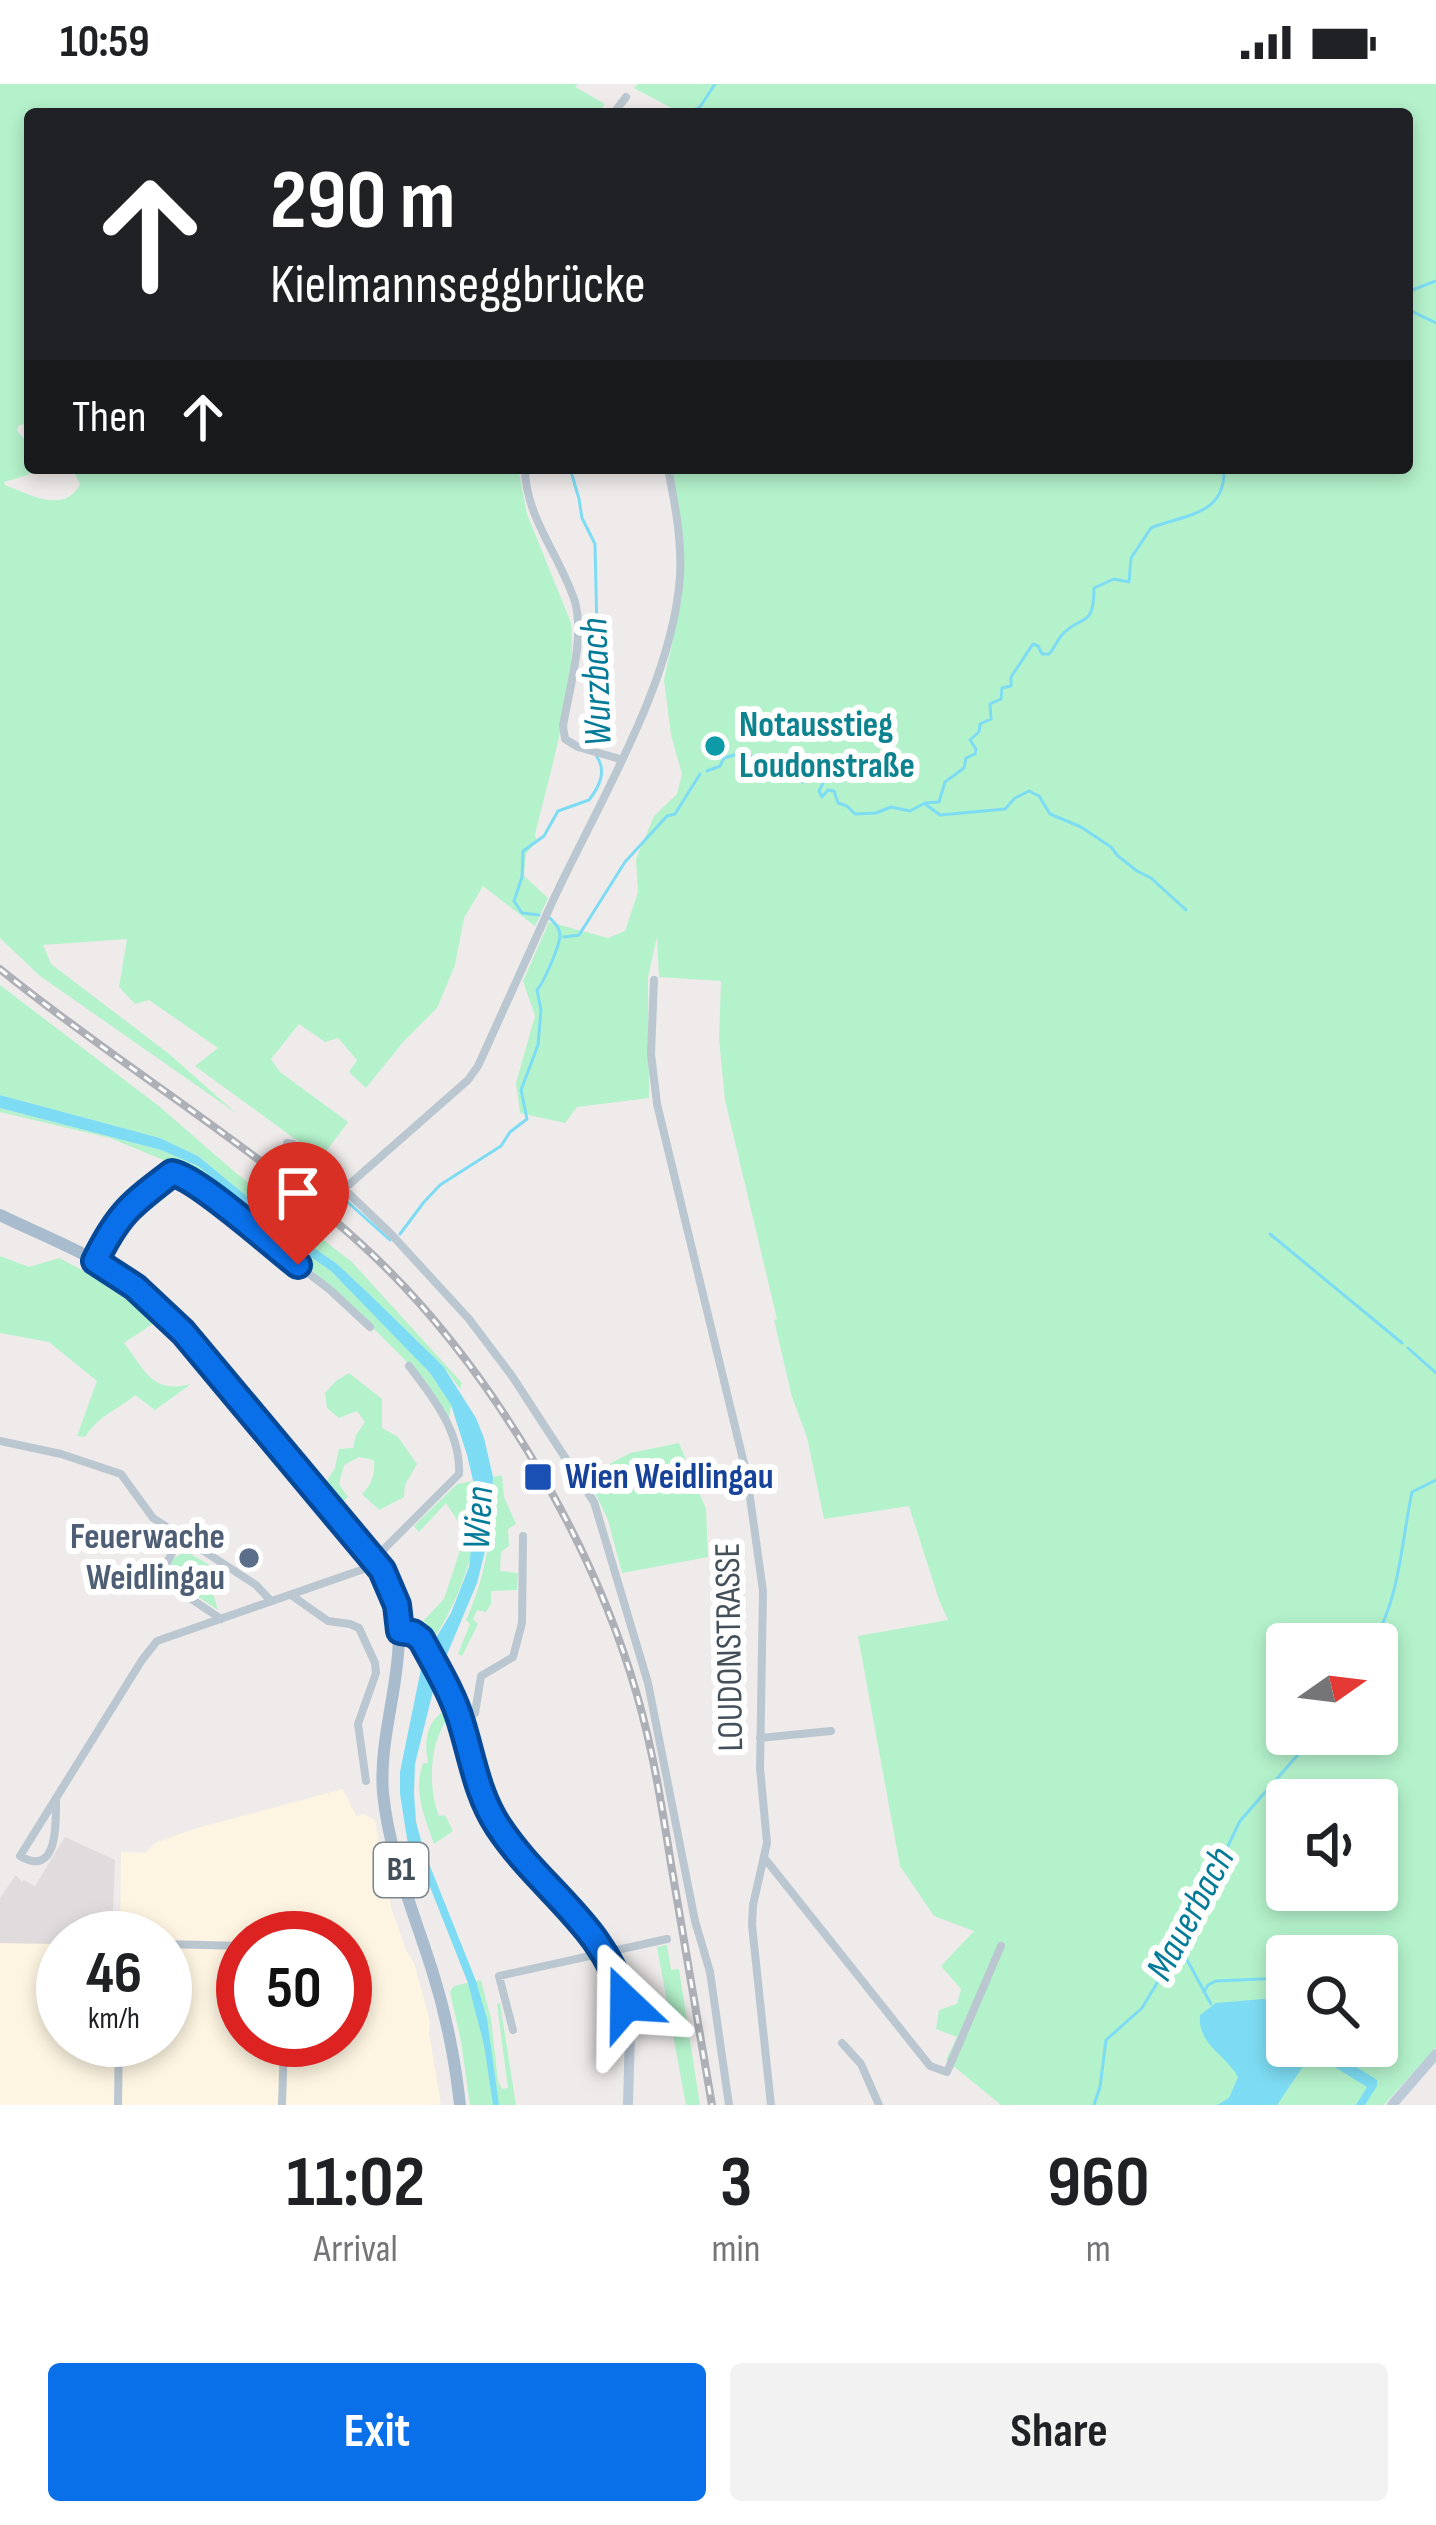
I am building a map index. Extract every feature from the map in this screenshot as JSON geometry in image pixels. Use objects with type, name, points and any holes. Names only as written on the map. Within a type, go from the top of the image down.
[{"type":"main road","name":"B1","points":[[0,1215],[95,1261],[135,1287],[183,1332],[386,1576],[400,1631],[384,1748],[385,1807],[445,2016],[460,2105]]},
{"type":"main road","points":[[400,1631],[417,1635],[445,1686],[461,1720],[478,1783],[498,1825],[606,1952],[617,1973],[629,2017],[628,2105]]},
{"type":"main road","points":[[1392,2105],[1436,2054]]},
{"type":"street","points":[[618,108],[626,97]]},
{"type":"street","points":[[526,474],[534,513],[574,602],[579,628],[563,726],[565,740],[620,759]]},
{"type":"street","points":[[344,1189],[478,1066],[620,759],[661,665],[675,613],[680,547],[669,474]]},
{"type":"street","name":"LOUDONSTRASSE","points":[[654,980],[651,1054],[655,1091],[737,1430],[763,1591],[760,1768],[767,1843],[752,1925],[771,2105]]},
{"type":"street","points":[[287,1143],[391,1234],[469,1319],[580,1479],[603,1525],[648,1683],[694,1921],[710,1972],[729,2105]]},
{"type":"street","points":[[95,1261],[129,1205],[172,1173],[179,1174],[329,1289],[370,1327]]},
{"type":"street","points":[[56,1798],[56,1830],[48,1855],[28,1861],[20,1856],[56,1798],[142,1660],[157,1642],[359,1571],[375,1561],[460,1474],[448,1425],[409,1366]]},
{"type":"street","points":[[0,1441],[121,1474],[154,1518],[256,1585],[272,1601]]},
{"type":"street","points":[[461,1720],[475,1714],[481,1676],[513,1657],[522,1623],[523,1536]]},
{"type":"street","points":[[181,1537],[159,1576],[221,1619]]},
{"type":"street","points":[[291,1595],[328,1621],[355,1625],[375,1663],[376,1673],[358,1724],[365,1780]]},
{"type":"street","points":[[760,1738],[831,1731]]},
{"type":"street","points":[[765,1859],[930,2066],[947,2072],[1001,1946]]},
{"type":"street","points":[[513,2030],[499,1976],[667,1940]]},
{"type":"street","points":[[842,2043],[861,2064],[879,2105]]},
{"type":"street","points":[[118,2105],[119,2067]]},
{"type":"street","points":[[282,2105],[283,2067]]},
{"type":"shaded area","points":[[343,1789],[356,1816],[364,1814],[375,1820],[391,1907],[414,1963],[430,2021],[441,2105],[0,2105],[0,1943],[36,1944],[36,2067],[192,2067],[192,1911],[120,1911],[121,1852],[145,1853],[155,1843]]},
{"type":"shaded area","points":[[65,1837],[115,1860],[113,1911],[36,1911],[36,1944],[0,1943],[0,1898],[16,1875],[35,1886]]},
{"type":"green space","points":[[0,84],[578,84],[575,87],[605,104],[602,108],[24,108],[24,425],[17,431],[24,438],[24,474],[29,474],[5,485],[56,500],[73,493],[80,484],[75,474],[519,474],[527,514],[571,623],[572,647],[561,729],[537,841],[526,854],[524,876],[548,898],[535,926],[483,886],[464,918],[455,965],[437,1008],[366,1088],[349,1072],[357,1060],[338,1038],[325,1042],[299,1024],[271,1059],[280,1072],[348,1122],[321,1158],[195,1066],[218,1048],[149,1000],[135,1004],[119,987],[127,939],[43,945],[51,964],[168,1053],[236,1113],[40,976],[0,938]]},
{"type":"green space","points":[[638,84],[1436,84],[1436,2047],[1384,2105],[1001,2105],[946,2060],[957,2037],[936,2029],[939,2010],[957,2004],[961,1989],[941,1966],[974,1931],[934,1916],[900,1866],[858,1636],[948,1620],[909,1506],[824,1519],[725,1100],[719,1039],[721,981],[659,977],[657,937],[648,977],[649,1098],[577,1107],[565,1123],[520,1113],[516,1083],[535,1016],[523,981],[549,922],[608,938],[625,931],[638,892],[636,859],[654,816],[677,794],[682,774],[664,680],[682,598],[679,516],[670,474],[1413,474],[1413,108],[671,108],[634,88]]},
{"type":"green space","points":[[0,985],[352,1262],[462,1383],[460,1389],[443,1366],[336,1263],[198,1156],[160,1138],[0,1095]]},
{"type":"green space","points":[[0,1108],[161,1150],[198,1166],[331,1271],[367,1306],[430,1373],[451,1405],[449,1418],[425,1380],[340,1295],[249,1214],[183,1168],[110,1138],[0,1112]]},
{"type":"green space","points":[[0,1256],[29,1267],[59,1258],[128,1294],[157,1321],[124,1343],[158,1383],[191,1384],[155,1410],[135,1395],[102,1418],[85,1437],[77,1436],[97,1381],[49,1342],[0,1333]]},
{"type":"green space","points":[[349,1373],[382,1399],[382,1428],[398,1437],[417,1464],[404,1497],[379,1510],[362,1494],[372,1478],[374,1460],[359,1457],[344,1465],[339,1484],[348,1497],[341,1503],[325,1484],[339,1449],[353,1448],[365,1422],[357,1411],[339,1418],[327,1408],[325,1393]]},
{"type":"green space","points":[[679,1443],[706,1509],[708,1557],[622,1573],[608,1520],[587,1476],[630,1453]]},
{"type":"green space","points":[[502,1475],[504,1497],[516,1524],[508,1529],[509,1546],[501,1552],[500,1571],[518,1573],[517,1590],[491,1591],[491,1604],[486,1612],[477,1610],[473,1619],[478,1624],[462,1656],[458,1654],[470,1624],[466,1620],[487,1550],[493,1477]]},
{"type":"green space","points":[[473,1481],[476,1521],[468,1564],[433,1640],[424,1620],[444,1599],[462,1544],[461,1526],[446,1503],[419,1532],[414,1526],[457,1484]]},
{"type":"green space","points":[[187,1552],[223,1573],[212,1590],[218,1610],[170,1578],[172,1560]]},
{"type":"green space","points":[[447,1710],[432,1779],[439,1816],[445,1815],[453,1831],[434,1844],[419,1784],[423,1763],[428,1763],[431,1725]]},
{"type":"green space","points":[[667,1945],[671,1970],[679,1969],[700,2105],[686,2105],[657,1947]]},
{"type":"green space","points":[[481,1980],[502,2089],[508,2088],[500,2003],[516,2105],[470,2105],[450,1992],[454,1986]]},
{"type":"water","name":"Wien","points":[[0,1095],[160,1138],[198,1156],[369,1294],[443,1366],[476,1418],[493,1477],[490,1531],[477,1583],[435,1683],[415,1764],[414,1793],[424,1851],[487,2019],[499,2105],[493,2105],[468,1983],[430,1887],[423,1882],[420,1861],[408,1845],[400,1794],[400,1772],[423,1659],[451,1613],[469,1567],[477,1497],[451,1405],[430,1373],[331,1271],[198,1166],[161,1150],[0,1108]]},
{"type":"water","points":[[1266,2000],[1266,2067],[1303,2067],[1277,2105],[1217,2105],[1229,2098],[1238,2077],[1200,2025],[1200,2015],[1216,2003]]},
{"type":"water","points":[[1335,2067],[1356,2067],[1377,2080],[1365,2105],[1356,2105],[1367,2087]]},
{"type":"waterway","name":"Wurzbach","points":[[698,108],[715,84]]},
{"type":"waterway","points":[[1413,290],[1436,281]]},
{"type":"waterway","points":[[1413,312],[1436,323]]},
{"type":"waterway","name":"Wurzbach","points":[[572,474],[582,518],[595,544],[594,748]]},
{"type":"waterway","points":[[707,771],[720,766],[724,758],[744,752],[803,782],[812,777],[824,781],[819,791],[822,797],[834,791],[838,803],[855,814],[891,807],[910,811],[939,802],[945,782],[975,754],[970,740],[980,724],[991,719],[990,704],[1001,699],[1002,688],[1011,686],[1011,677],[1033,644],[1042,654],[1049,654],[1068,629],[1089,616],[1094,588],[1114,579],[1129,582],[1131,558],[1151,528],[1211,504],[1224,474]]},
{"type":"waterway","name":"Wurzbach","points":[[539,915],[522,913],[514,901],[522,877],[523,851],[544,836],[558,811],[589,800],[600,779],[597,757]]},
{"type":"waterway","points":[[564,937],[579,935],[625,862],[667,816],[675,814],[700,774]]},
{"type":"waterway","points":[[925,804],[940,815],[1005,809],[1029,791],[1039,796],[1050,814],[1111,847],[1186,910]]},
{"type":"waterway","name":"Wurzbach","points":[[400,1234],[440,1185],[501,1146],[527,1119],[521,1090],[538,1045],[541,1010],[537,990],[560,935],[550,918]]},
{"type":"waterway","name":"Wurzbach","points":[[285,1156],[295,1155],[390,1240]]},
{"type":"waterway","name":"Wurzbach","points":[[250,1200],[257,1186]]},
{"type":"waterway","points":[[1270,1234],[1402,1343]]},
{"type":"waterway","points":[[1408,1348],[1436,1373]]},
{"type":"waterway","name":"Mauerbach","points":[[1382,1623],[1394,1590],[1412,1492],[1436,1480]]},
{"type":"waterway","name":"Mauerbach","points":[[1094,2105],[1106,2040],[1142,2008],[1180,1945],[1240,1821],[1298,1755]]},
{"type":"waterway","points":[[1180,1947],[1211,2004]]},
{"type":"waterway","points":[[1204,1992],[1216,1981],[1266,1979]]},
{"type":"railway","points":[[0,969],[274,1171],[361,1244],[450,1339],[528,1452],[592,1573],[637,1695],[657,1779],[712,2105]]},
{"type":"place","name":"Notausstieg Loudonstraße","points":[[715,746]]},
{"type":"place","name":"Wien Weidlingau","points":[[538,1477]]},
{"type":"place","name":"Feuerwache Weidlingau","points":[[249,1558]]},
{"type":"route","points":[[298,1265],[200,1187],[172,1173],[129,1205],[95,1261],[135,1287],[183,1332],[382,1570],[397,1605],[400,1631],[421,1639],[458,1712],[470,1761],[498,1825],[602,1946],[626,2003]]}]
